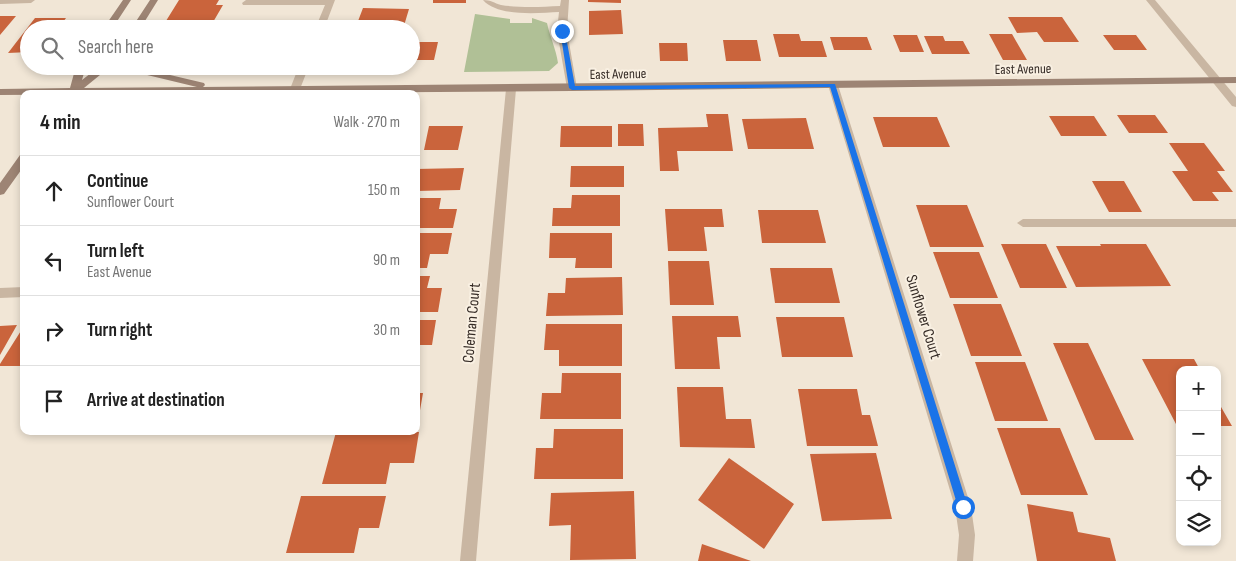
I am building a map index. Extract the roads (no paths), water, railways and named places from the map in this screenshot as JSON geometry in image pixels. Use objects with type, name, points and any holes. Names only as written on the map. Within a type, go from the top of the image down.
[{"type":"main road","points":[[113,20],[127,0]]},
{"type":"main road","points":[[140,20],[154,0]]},
{"type":"main road","points":[[74,90],[78,75]]},
{"type":"main road","points":[[76,90],[95,75]]},
{"type":"main road","points":[[158,75],[217,90]]},
{"type":"main road","name":"East Avenue","points":[[217,90],[511,89],[1236,80]]},
{"type":"main road","name":"East Avenue","points":[[0,92],[20,92]]},
{"type":"main road","points":[[0,191],[20,164]]},
{"type":"street","points":[[0,1],[31,0]]},
{"type":"street","points":[[487,0],[496,7],[534,10],[564,5],[562,31],[572,88]]},
{"type":"street","points":[[1150,0],[1236,104]]},
{"type":"street","points":[[246,3],[331,1],[324,20]]},
{"type":"street","points":[[295,89],[300,75]]},
{"type":"street","name":"Sunflower Court","points":[[833,85],[963,507],[967,535],[965,561]]},
{"type":"street","name":"Coleman Court","points":[[468,561],[511,89]]},
{"type":"street","points":[[1022,223],[1236,223]]},
{"type":"street","points":[[0,293],[20,292]]}]
